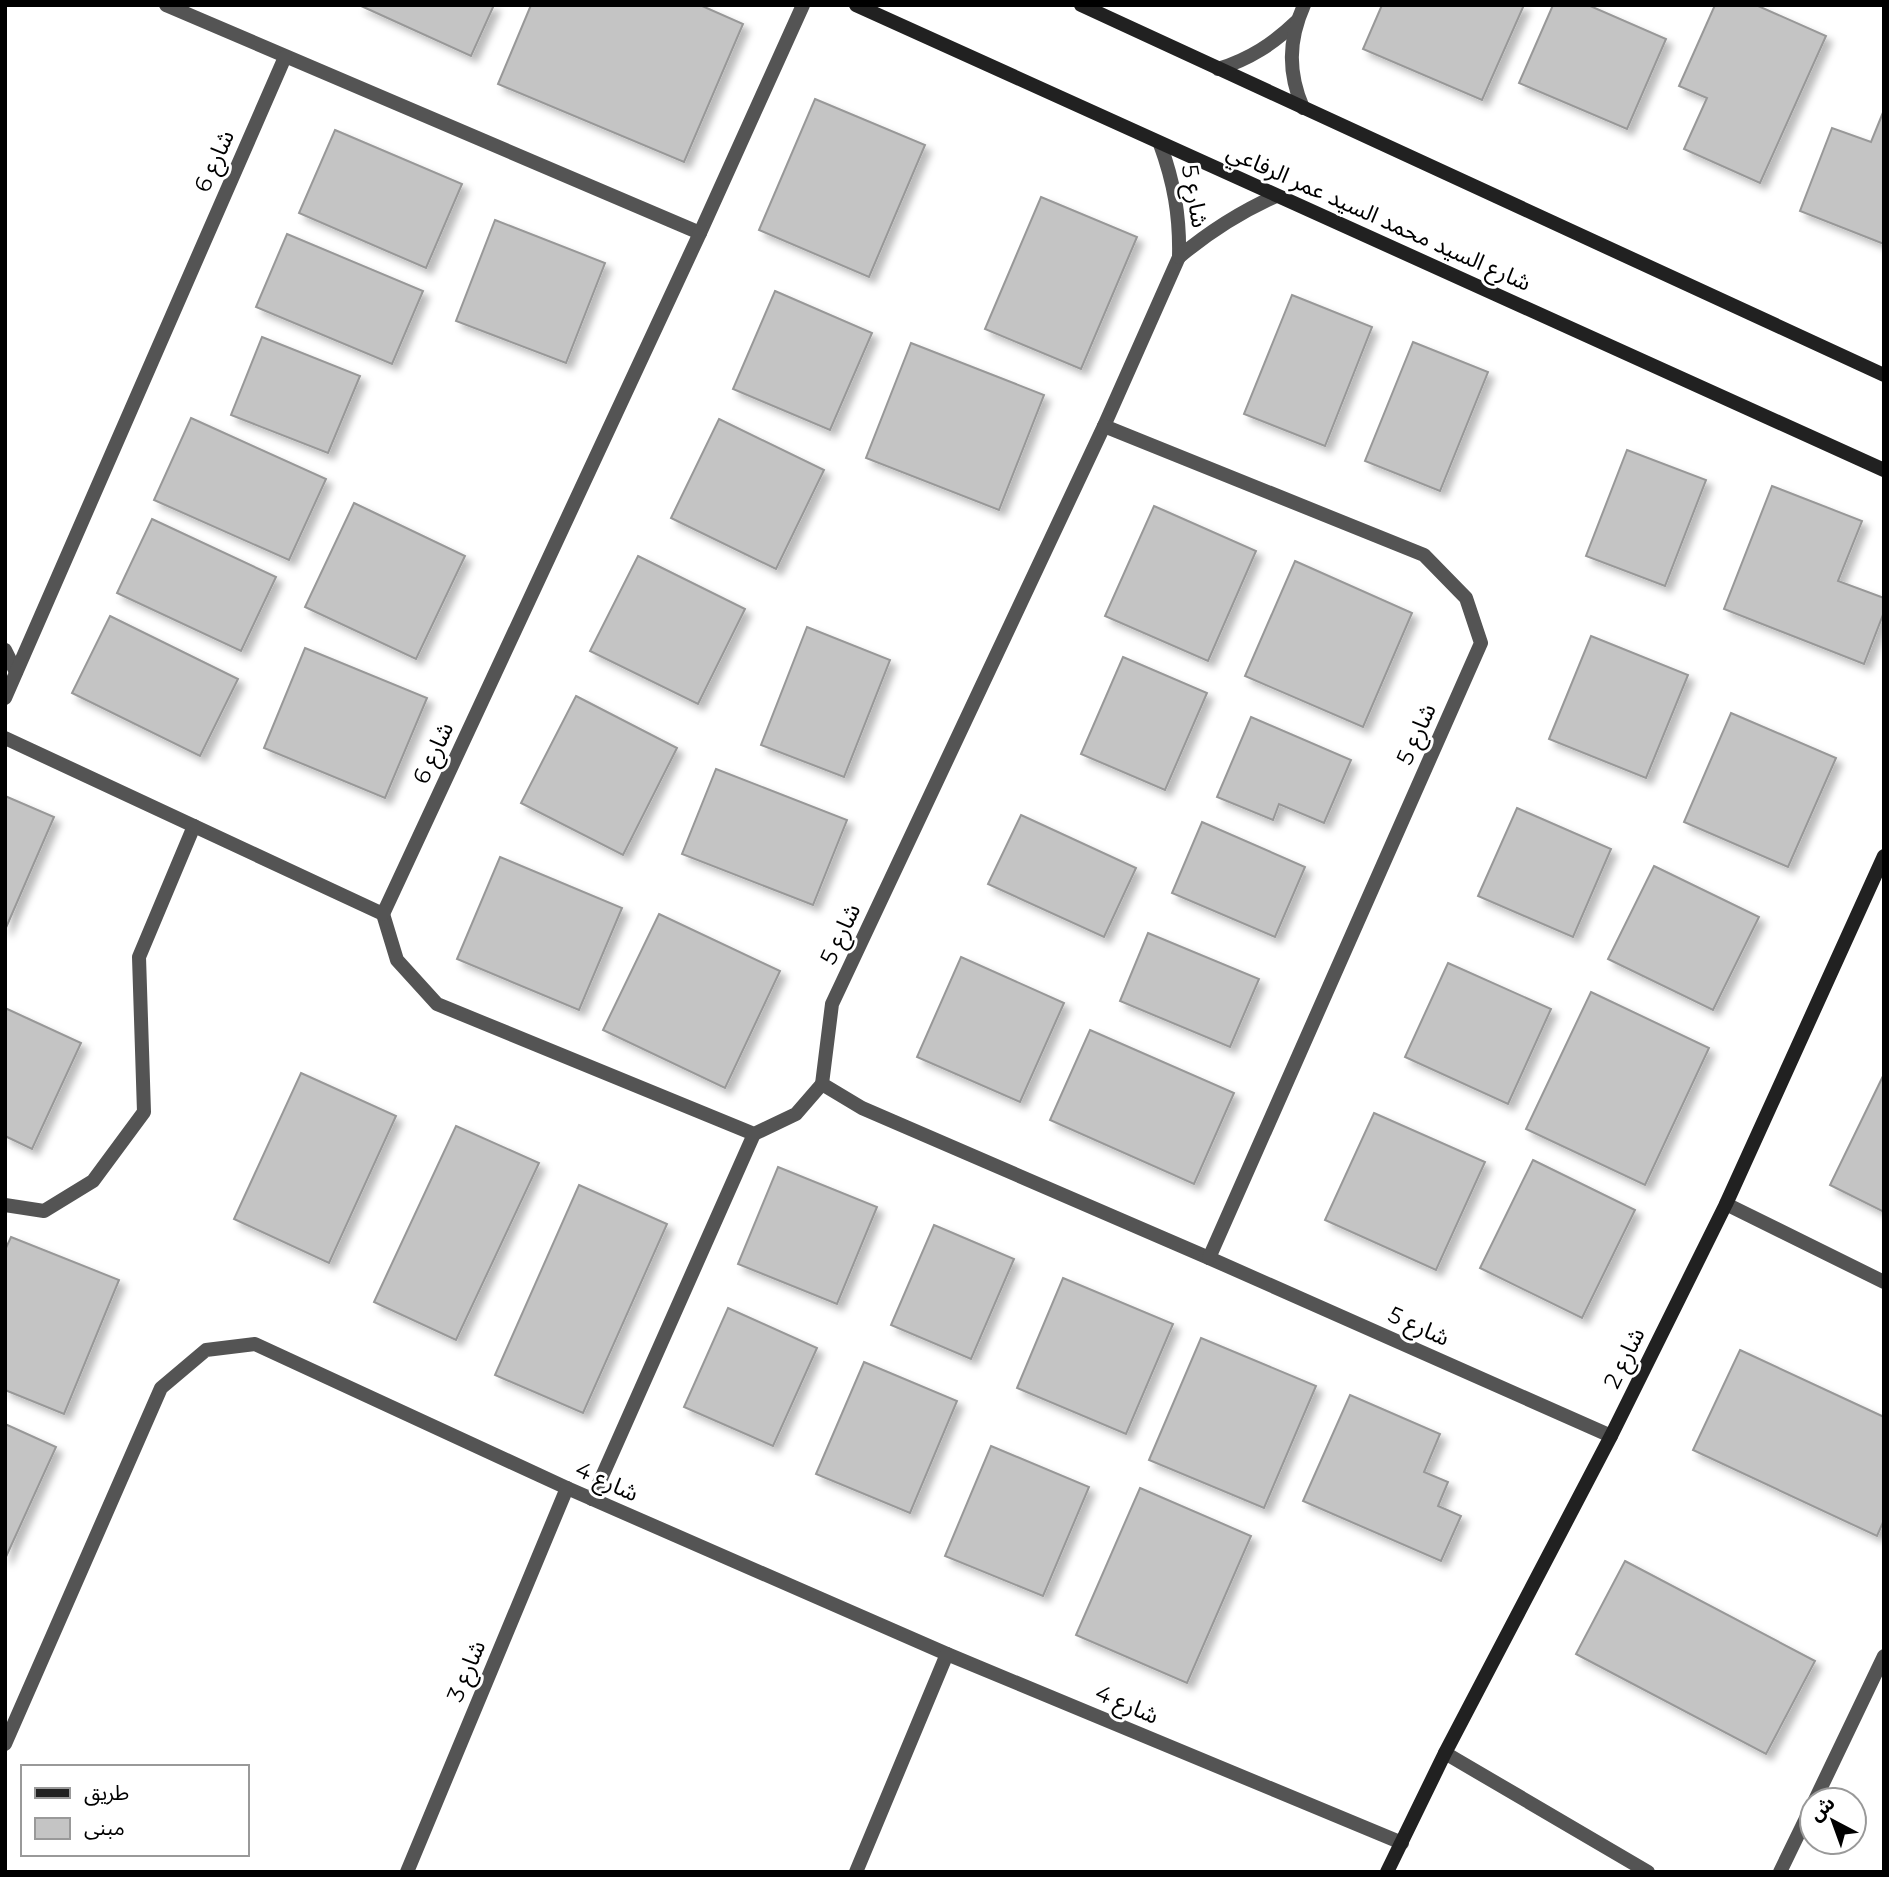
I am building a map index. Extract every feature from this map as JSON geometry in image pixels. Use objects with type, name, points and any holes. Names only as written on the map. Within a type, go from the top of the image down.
[{"type":"street","points":[[166,5],[700,233]]},
{"type":"street","name":"شارع 6","points":[[383,914],[700,233],[803,5]]},
{"type":"street","name":"شارع السيد محمد السيد عمر الرفاعي","points":[[856,5],[1884,470]]},
{"type":"street","points":[[1082,5],[1884,375]]},
{"type":"street","points":[[1303,108],[1294,87],[1291,65],[1292,42],[1304,5]]},
{"type":"street","points":[[1218,69],[1241,62],[1262,51],[1298,20]]},
{"type":"street","name":"شارع 6","points":[[5,698],[285,57]]},
{"type":"street","name":"شارع 5","points":[[1160,144],[1177,199],[1179,257],[1104,426],[832,1004],[822,1084],[862,1108],[1611,1436]]},
{"type":"street","name":"شارع 5","points":[[1179,257],[1225,222],[1276,196]]},
{"type":"street","name":"شارع 5","points":[[1104,426],[1424,555],[1466,598],[1482,643],[1209,1258]]},
{"type":"street","points":[[5,650],[16,672]]},
{"type":"street","points":[[5,738],[383,914],[397,961],[437,1004],[754,1133]]},
{"type":"street","points":[[5,1205],[44,1211],[93,1181],[144,1112],[139,957],[194,826]]},
{"type":"street","name":"شارع 2","points":[[1387,1872],[1444,1753],[1611,1436],[1726,1204],[1884,856]]},
{"type":"street","points":[[592,1499],[754,1133],[796,1114],[822,1084]]},
{"type":"street","points":[[1726,1204],[1884,1282]]},
{"type":"street","name":"شارع 4","points":[[5,1744],[161,1388],[206,1350],[255,1343],[567,1489],[947,1654],[1402,1843]]},
{"type":"street","name":"شارع 3","points":[[407,1872],[567,1489]]},
{"type":"street","points":[[856,1872],[947,1654]]},
{"type":"street","points":[[1822,1786],[1884,1656]]},
{"type":"street","points":[[1444,1753],[1648,1872]]},
{"type":"street","points":[[1780,1872],[1798,1835]]},
{"type":"building","points":[[359,5],[494,5],[471,56]]},
{"type":"building","points":[[531,5],[700,5],[743,24],[684,162],[498,84]]},
{"type":"building","points":[[1382,5],[1524,5],[1482,100],[1363,49]]},
{"type":"building","points":[[1553,5],[1588,5],[1666,39],[1627,129],[1519,83]]},
{"type":"building","points":[[1715,5],[1756,5],[1826,36],[1760,183],[1684,149],[1707,98],[1679,86]]},
{"type":"building","points":[[815,99],[925,145],[869,277],[759,230]]},
{"type":"building","points":[[1884,110],[1884,244],[1800,211],[1832,128],[1871,142]]},
{"type":"building","points":[[335,130],[462,184],[426,268],[299,213]]},
{"type":"building","points":[[1041,197],[1137,237],[1081,369],[985,329]]},
{"type":"building","points":[[495,220],[605,263],[566,363],[456,321]]},
{"type":"building","points":[[287,234],[423,291],[392,364],[256,307]]},
{"type":"building","points":[[775,291],[872,333],[830,430],[733,389]]},
{"type":"building","points":[[1292,295],[1372,327],[1325,446],[1244,414]]},
{"type":"building","points":[[262,337],[360,376],[328,453],[231,415]]},
{"type":"building","points":[[1413,342],[1488,372],[1440,491],[1365,461]]},
{"type":"building","points":[[911,343],[1044,395],[999,510],[866,458]]},
{"type":"building","points":[[191,418],[326,479],[289,560],[154,500]]},
{"type":"building","points":[[719,419],[824,470],[776,569],[671,518]]},
{"type":"building","points":[[1627,450],[1706,480],[1665,586],[1586,556]]},
{"type":"building","points":[[1772,486],[1862,521],[1838,581],[1884,598],[1884,612],[1864,664],[1724,609]]},
{"type":"building","points":[[354,503],[465,556],[416,659],[305,607]]},
{"type":"building","points":[[1154,506],[1256,551],[1208,661],[1105,616]]},
{"type":"building","points":[[152,519],[276,577],[241,651],[117,593]]},
{"type":"building","points":[[638,556],[745,609],[698,704],[590,651]]},
{"type":"building","points":[[1295,561],[1412,613],[1363,727],[1245,676]]},
{"type":"building","points":[[110,616],[238,679],[200,756],[72,693]]},
{"type":"building","points":[[807,627],[890,660],[844,777],[761,745]]},
{"type":"building","points":[[1591,636],[1688,675],[1646,778],[1549,739]]},
{"type":"building","points":[[305,648],[427,698],[385,798],[264,748]]},
{"type":"building","points":[[1123,657],[1207,693],[1165,790],[1081,754]]},
{"type":"building","points":[[576,696],[677,748],[623,855],[521,803]]},
{"type":"building","points":[[1731,713],[1836,758],[1788,867],[1684,822]]},
{"type":"building","points":[[1251,717],[1351,760],[1324,823],[1279,804],[1273,820],[1217,797]]},
{"type":"building","points":[[716,769],[847,820],[813,905],[682,854]]},
{"type":"building","points":[[5,796],[54,817],[5,930]]},
{"type":"building","points":[[1517,808],[1611,849],[1573,937],[1478,896]]},
{"type":"building","points":[[1021,815],[1136,868],[1104,937],[988,884]]},
{"type":"building","points":[[1202,822],[1305,867],[1275,937],[1172,893]]},
{"type":"building","points":[[500,857],[622,908],[579,1010],[457,959]]},
{"type":"building","points":[[1654,866],[1759,917],[1713,1010],[1608,959]]},
{"type":"building","points":[[659,914],[780,971],[725,1088],[603,1030]]},
{"type":"building","points":[[1148,933],[1259,979],[1230,1047],[1120,1001]]},
{"type":"building","points":[[961,957],[1064,1003],[1020,1102],[917,1057]]},
{"type":"building","points":[[1448,963],[1551,1009],[1508,1104],[1405,1057]]},
{"type":"building","points":[[1591,992],[1709,1048],[1645,1185],[1526,1129]]},
{"type":"building","points":[[5,1008],[81,1043],[32,1149],[5,1136]]},
{"type":"building","points":[[1090,1030],[1234,1093],[1194,1184],[1050,1120]]},
{"type":"building","points":[[301,1073],[396,1116],[329,1263],[234,1219]]},
{"type":"building","points":[[1884,1074],[1884,1212],[1830,1185]]},
{"type":"building","points":[[1374,1113],[1485,1162],[1436,1270],[1325,1220]]},
{"type":"building","points":[[456,1126],[539,1163],[456,1340],[374,1302]]},
{"type":"building","points":[[1533,1160],[1635,1210],[1582,1318],[1480,1268]]},
{"type":"building","points":[[778,1167],[877,1207],[837,1304],[738,1264]]},
{"type":"building","points":[[579,1185],[667,1224],[583,1413],[495,1375]]},
{"type":"building","points":[[934,1225],[1014,1259],[971,1359],[891,1325]]},
{"type":"building","points":[[11,1237],[119,1280],[64,1414],[5,1390],[5,1250]]},
{"type":"building","points":[[1063,1278],[1173,1324],[1126,1434],[1017,1388]]},
{"type":"building","points":[[728,1308],[817,1348],[773,1446],[684,1407]]},
{"type":"building","points":[[1201,1338],[1316,1386],[1264,1508],[1149,1460]]},
{"type":"building","points":[[1740,1350],[1884,1417],[1884,1520],[1877,1536],[1693,1450]]},
{"type":"building","points":[[864,1362],[957,1401],[910,1513],[816,1474]]},
{"type":"building","points":[[1350,1395],[1440,1434],[1424,1472],[1448,1482],[1438,1506],[1461,1516],[1441,1561],[1303,1501]]},
{"type":"building","points":[[5,1424],[56,1447],[5,1559]]},
{"type":"building","points":[[991,1446],[1089,1487],[1043,1596],[945,1556]]},
{"type":"building","points":[[1140,1488],[1251,1536],[1187,1683],[1076,1635]]},
{"type":"building","points":[[1625,1561],[1815,1661],[1766,1754],[1576,1654]]}]
